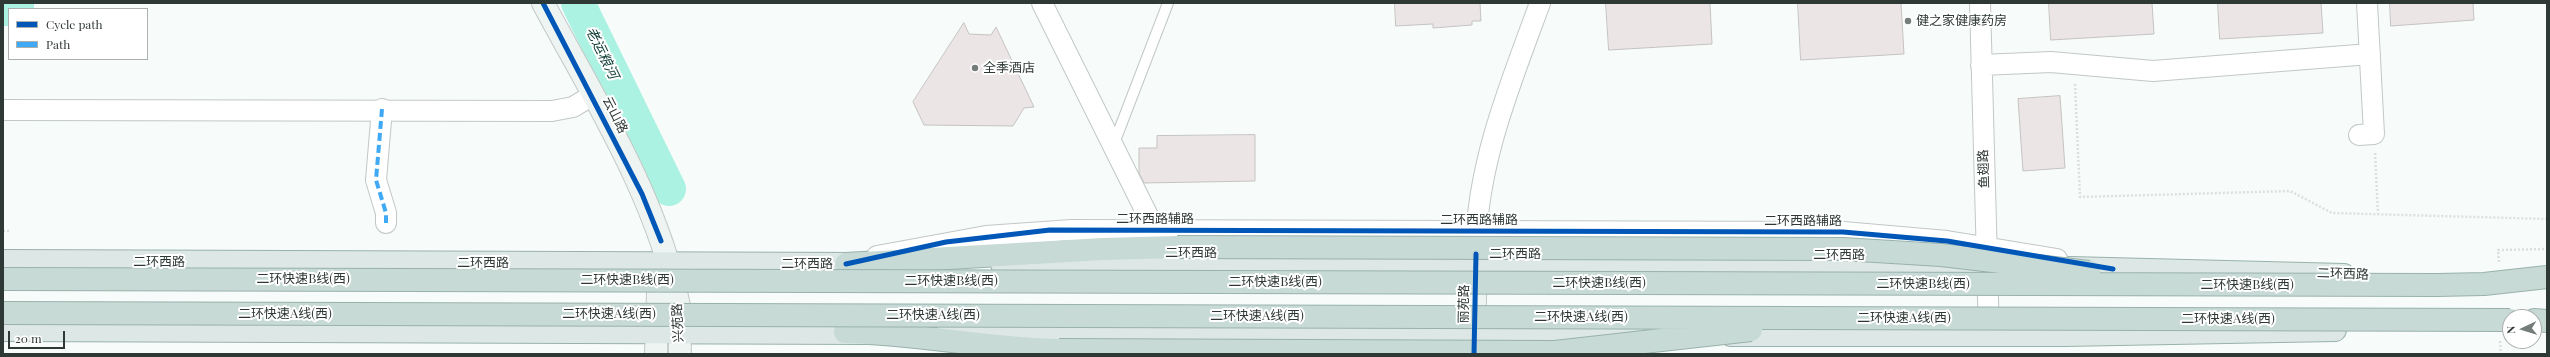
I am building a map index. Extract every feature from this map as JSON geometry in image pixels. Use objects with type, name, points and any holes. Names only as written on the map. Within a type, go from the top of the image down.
[{"type":"highway","points":[[846,264],[1103,249],[1177,247],[1857,249],[1978,259],[2175,284]]},
{"type":"highway","name":"二环快速B线(西)","points":[[3,278],[2437,285],[2491,283],[2547,277]]},
{"type":"highway","name":"二环快速A线(西)","points":[[3,313],[2502,320]]},
{"type":"highway","points":[[845,332],[894,334],[997,347],[1059,350],[1555,352],[1782,327],[1871,321],[1966,318]]},
{"type":"main road","name":"二环西路","points":[[3,261],[846,264],[1987,257],[2112,268],[2547,280]]},
{"type":"main road","points":[[3,330],[845,332],[1474,344],[1989,336],[2502,325]]},
{"type":"street","name":"云山路","points":[[543,3],[593,95],[642,194],[661,241]]},
{"type":"street","points":[[1042,3],[1155,230]]},
{"type":"street","points":[[1476,259],[1477,218],[1496,124],[1540,3]]},
{"type":"street","name":"鱼翅路","points":[[1980,3],[1989,336]]},
{"type":"street","points":[[2366,135],[2370,54],[2367,3]]},
{"type":"street","points":[[1981,65],[2051,62],[2153,71],[2370,54]]},
{"type":"street","points":[[3,110],[382,109],[552,111],[573,107],[593,95]]},
{"type":"street","points":[[382,109],[376,180],[386,212],[386,223]]},
{"type":"street","name":"二环西路辅路","points":[[846,264],[910,248],[1007,233],[1072,230],[1843,232],[1900,236],[1987,257]]},
{"type":"street","name":"兴苑路","points":[[656,354],[655,332],[663,263],[661,241]]},
{"type":"street","name":"丽苑路","points":[[1474,344],[1476,259]]},
{"type":"street","name":"兴苑路","points":[[663,263],[680,307],[680,354]]},
{"type":"lane","points":[[1113,146],[1168,3]]},
{"type":"path","points":[[2074,64],[2080,197],[2290,191],[2332,213],[2547,219]]},
{"type":"path","points":[[2366,135],[2378,214]]},
{"type":"path","points":[[3,231],[10,231]]},
{"type":"path","points":[[2498,250],[2547,249]]},
{"type":"shaded area","points":[[3,3],[34,3],[34,8],[8,8],[8,26],[3,26]]},
{"type":"building","points":[[1395,3],[1480,3],[1481,21],[1472,21],[1472,25],[1433,28],[1433,24],[1396,26]]},
{"type":"building","points":[[1606,3],[1710,3],[1712,44],[1609,50]]},
{"type":"building","points":[[1798,3],[1901,3],[1904,54],[1801,60]]},
{"type":"building","points":[[2049,3],[2152,3],[2154,34],[2051,40]]},
{"type":"building","points":[[2218,3],[2321,3],[2323,33],[2220,39]]},
{"type":"building","points":[[2390,3],[2473,3],[2474,20],[2391,26]]},
{"type":"building","name":"全季酒店","points":[[964,23],[969,34],[991,35],[996,27],[1034,107],[1024,108],[1013,126],[924,125],[913,102]]},
{"type":"building","points":[[2060,96],[2065,168],[2023,171],[2018,99]]},
{"type":"building","points":[[1255,135],[1255,181],[1144,183],[1139,173],[1139,148],[1157,148],[1157,136]]},
{"type":"waterway","name":"老运粮河","points":[[578,3],[669,189]]},
{"type":"marked path","points":[[382,109],[376,180],[386,213],[386,223]]},
{"type":"cycle path","points":[[543,3],[642,194],[661,241]]},
{"type":"cycle path","points":[[846,264],[946,242],[1050,230],[1843,232],[1947,241],[2113,269]]},
{"type":"cycle path","points":[[1474,354],[1476,254]]},
{"type":"place","name":"健之家健康药房","points":[[1908,21]]},
{"type":"place","name":"全季酒店","points":[[975,68]]}]
